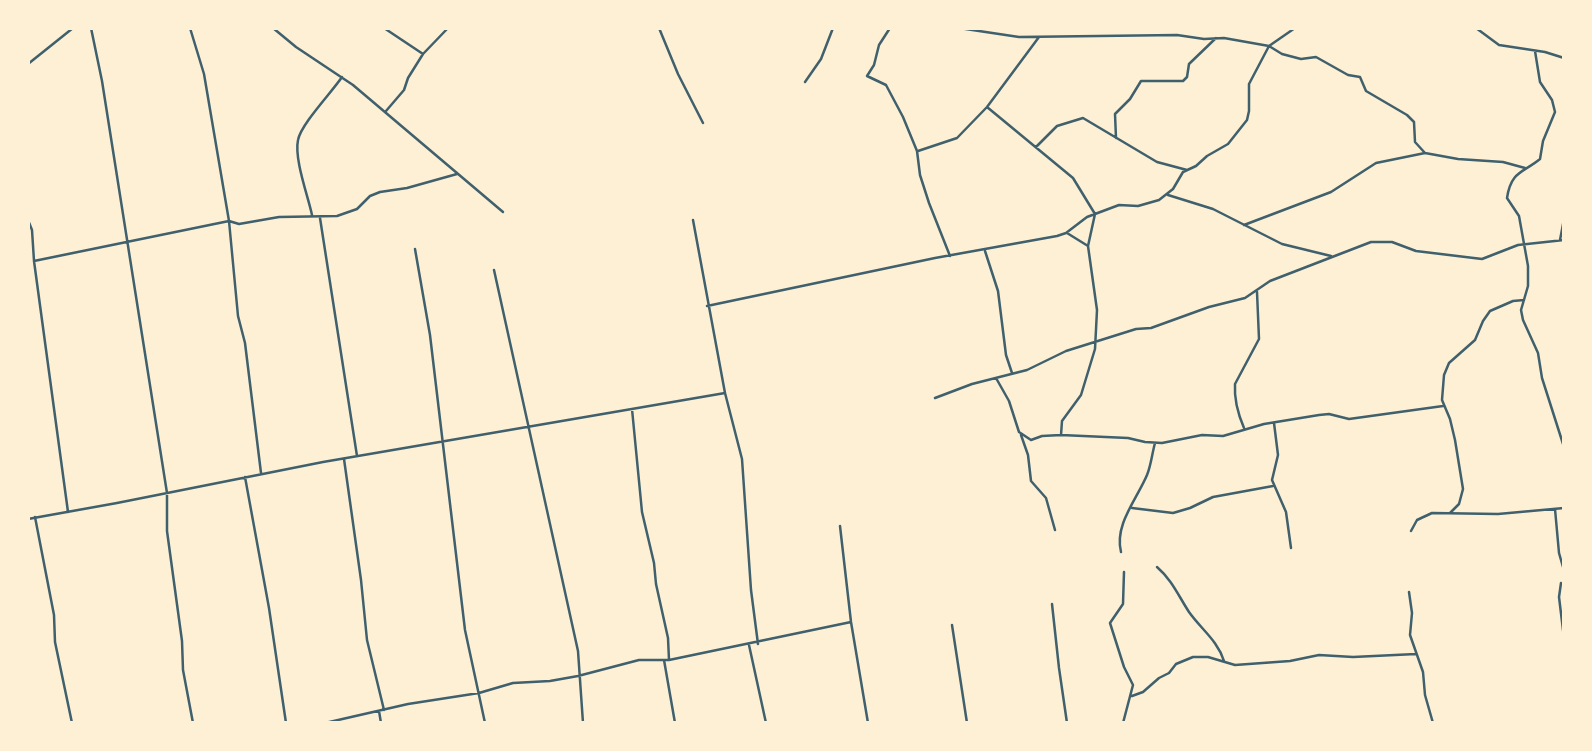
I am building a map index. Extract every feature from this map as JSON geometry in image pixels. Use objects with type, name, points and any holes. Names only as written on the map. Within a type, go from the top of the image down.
[{"type":"street","points":[[28,64],[73,28]]},
{"type":"street","points":[[91,28],[102,81],[167,493],[167,531],[183,641],[183,670],[193,723]]},
{"type":"street","points":[[190,28],[204,74],[229,221],[238,316],[245,343],[261,473]]},
{"type":"street","points":[[273,28],[296,47],[342,77],[503,212]]},
{"type":"street","points":[[384,28],[423,54]]},
{"type":"street","points":[[385,112],[404,90],[423,54],[448,28]]},
{"type":"street","points":[[659,28],[702,123]]},
{"type":"street","points":[[805,82],[821,59],[833,28]]},
{"type":"street","points":[[890,28],[879,45],[874,65],[867,76],[883,83],[889,89],[917,151],[926,194],[950,256]]},
{"type":"street","points":[[959,28],[1019,37],[1177,35],[1216,38],[1269,46],[1282,54],[1301,59],[1316,57],[1348,75],[1360,78],[1366,91],[1407,115],[1414,122],[1415,142],[1425,153]]},
{"type":"street","points":[[1177,35],[1178,28]]},
{"type":"street","points":[[707,306],[1066,233],[1096,214],[1123,204],[1144,205],[1168,195],[1180,176],[1228,144],[1241,128],[1249,111],[1249,84],[1269,46],[1295,28]]},
{"type":"street","points":[[1476,28],[1499,45],[1564,58]]},
{"type":"street","points":[[917,151],[957,138],[987,107],[1039,37]]},
{"type":"street","points":[[1116,138],[1115,114],[1132,97],[1141,81],[1183,81],[1187,77],[1189,64],[1216,38]]},
{"type":"street","points":[[1535,51],[1540,82],[1552,100],[1555,113],[1543,141],[1540,159],[1514,177],[1507,198],[1519,216],[1525,244],[1528,286],[1521,310],[1523,320],[1538,353],[1542,378],[1564,447]]},
{"type":"street","points":[[312,217],[298,155],[298,141],[303,129],[342,77]]},
{"type":"street","points":[[987,107],[1073,178],[1096,214],[1088,246],[1097,310],[1095,349],[1081,395],[1060,425],[1061,435]]},
{"type":"street","points":[[1036,147],[1057,125],[1079,118],[1087,119],[1157,162],[1187,170]]},
{"type":"street","points":[[1244,225],[1331,192],[1376,163],[1425,153],[1458,159],[1503,162],[1524,169]]},
{"type":"street","points":[[34,261],[229,221],[239,224],[279,217],[337,216],[357,209],[370,196],[380,192],[407,188],[457,174]]},
{"type":"street","points":[[1168,195],[1213,209],[1282,244],[1332,256]]},
{"type":"street","points":[[320,218],[358,456]]},
{"type":"street","points":[[935,398],[1036,367],[1066,351],[1245,298],[1270,281],[1371,242],[1392,242],[1416,251],[1482,259],[1511,247],[1562,240],[1564,219]]},
{"type":"street","points":[[28,220],[32,230],[68,512]]},
{"type":"street","points":[[693,220],[707,306],[742,459],[750,576],[758,643]]},
{"type":"street","points":[[1066,233],[1088,246]]},
{"type":"street","points":[[415,249],[430,335],[465,630],[485,723]]},
{"type":"street","points":[[985,251],[998,291],[1006,355],[1012,374]]},
{"type":"street","points":[[494,270],[578,651],[583,723]]},
{"type":"street","points":[[1245,429],[1234,392],[1235,384],[1259,339],[1257,292]]},
{"type":"street","points":[[1450,513],[1459,504],[1463,489],[1450,419],[1443,406],[1442,387],[1449,363],[1475,340],[1490,311],[1513,301],[1524,300]]},
{"type":"street","points":[[996,378],[1009,401],[1028,455],[1031,481],[1046,498],[1055,530]]},
{"type":"street","points":[[28,519],[261,473],[725,393]]},
{"type":"street","points":[[1021,435],[1031,440],[1042,436],[1061,435],[1128,438],[1155,443],[1202,435],[1223,436],[1245,429],[1319,415],[1329,414],[1336,418],[1349,419],[1443,406]]},
{"type":"street","points":[[632,410],[633,446],[642,512],[668,638],[669,660]]},
{"type":"street","points":[[1275,423],[1278,455],[1272,480],[1286,512],[1291,548]]},
{"type":"street","points":[[1121,552],[1118,543],[1121,532],[1148,473],[1155,443]]},
{"type":"street","points":[[344,459],[367,640],[384,710]]},
{"type":"street","points":[[245,477],[269,608],[286,723]]},
{"type":"street","points":[[1132,508],[1173,513],[1213,496],[1273,486]]},
{"type":"street","points":[[1411,531],[1417,520],[1427,514],[1498,514],[1564,508]]},
{"type":"street","points":[[1555,509],[1557,544],[1563,567]]},
{"type":"street","points":[[36,517],[54,615],[55,642],[72,723]]},
{"type":"street","points":[[840,526],[851,622],[868,723]]},
{"type":"street","points":[[1157,567],[1178,589],[1188,611],[1216,642],[1224,661]]},
{"type":"street","points":[[1124,572],[1123,604],[1110,623],[1131,680],[1132,696],[1124,723]]},
{"type":"street","points":[[1562,583],[1559,597],[1564,638]]},
{"type":"street","points":[[1409,592],[1412,613],[1410,635],[1423,672],[1425,695],[1433,723]]},
{"type":"street","points":[[1052,604],[1068,723]]},
{"type":"street","points":[[324,723],[479,693],[513,682],[550,681],[579,676],[639,660],[669,660],[851,622]]},
{"type":"street","points":[[953,625],[967,723]]},
{"type":"street","points":[[749,645],[766,723]]},
{"type":"street","points":[[1132,696],[1143,692],[1169,673],[1176,664],[1202,656],[1235,665],[1290,661],[1319,654],[1366,657],[1416,654]]},
{"type":"street","points":[[664,660],[675,723]]},
{"type":"street","points":[[1564,683],[1564,703]]},
{"type":"street","points":[[379,711],[381,723]]}]
